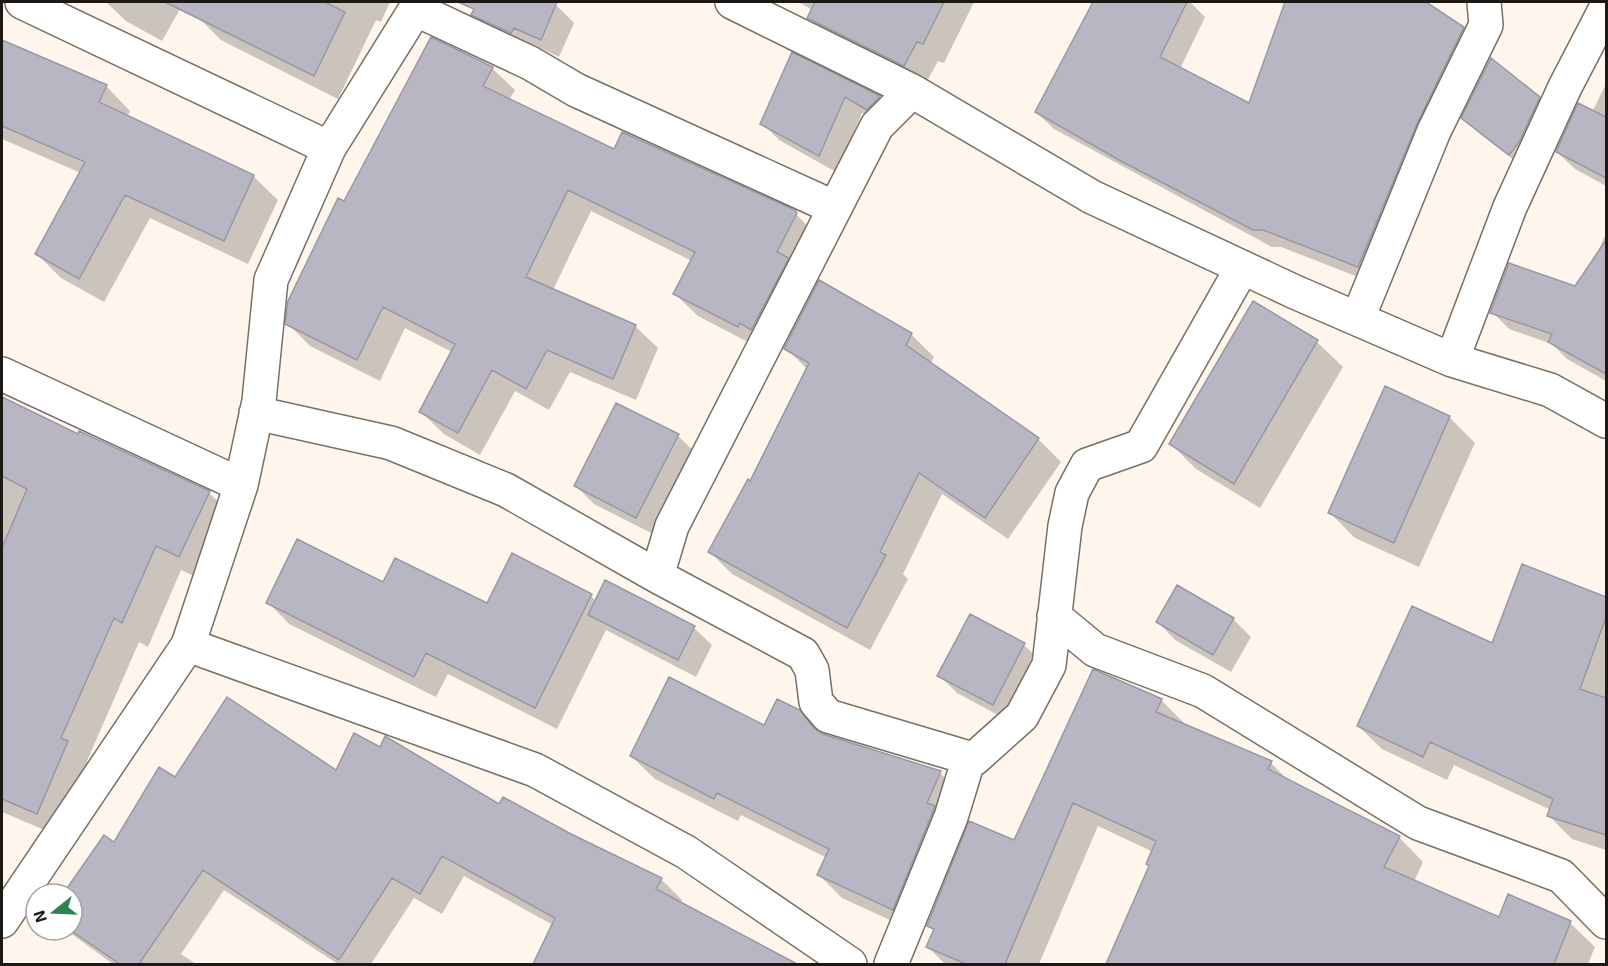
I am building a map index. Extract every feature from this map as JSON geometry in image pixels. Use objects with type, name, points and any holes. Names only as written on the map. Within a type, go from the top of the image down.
[{"type":"street","points":[[22,2],[329,148]]},
{"type":"street","points":[[732,2],[912,91],[1092,197],[1242,268],[1452,360],[1550,390],[1606,421]]},
{"type":"street","points":[[1358,318],[1434,131],[1486,25],[1484,2]]},
{"type":"street","points":[[2,921],[188,645],[241,485],[256,413],[271,280],[329,148],[418,5],[530,63],[576,90],[835,208]]},
{"type":"street","points":[[1452,360],[1510,207],[1606,8]]},
{"type":"street","points":[[657,576],[672,526],[877,126],[912,91]]},
{"type":"street","points":[[256,413],[391,443],[506,490],[657,576],[803,654],[812,670],[816,702],[828,716],[974,759],[1022,717],[1049,665],[1065,526],[1072,493],[1087,465],[1141,446],[1242,268]]},
{"type":"street","points":[[2,374],[241,485]]},
{"type":"street","points":[[1054,616],[1095,650],[1203,691],[1418,823],[1561,876],[1606,920]]},
{"type":"street","points":[[188,645],[535,770],[686,852],[850,964]]},
{"type":"street","points":[[891,964],[951,817],[969,758]]},
{"type":"building","points":[[165,2],[325,2],[345,12],[314,76]]},
{"type":"building","points":[[458,2],[557,2],[541,40],[514,28],[511,33],[471,15],[474,9]]},
{"type":"building","points":[[815,2],[944,2],[923,44],[917,42],[904,66],[807,18]]},
{"type":"building","points":[[1093,2],[1187,2],[1160,57],[1249,103],[1285,2],[1426,2],[1464,27],[1417,124],[1358,267],[1263,230],[1253,230],[1119,160],[1035,112]]},
{"type":"building","points":[[431,37],[493,67],[483,86],[614,149],[622,132],[795,210],[797,213],[777,252],[789,258],[751,330],[740,323],[738,327],[673,294],[695,252],[568,190],[526,277],[636,325],[613,379],[547,350],[526,389],[492,370],[458,433],[419,412],[455,344],[383,307],[357,360],[285,324],[288,301],[338,198],[344,201]]},
{"type":"building","points":[[2,40],[107,85],[99,102],[254,175],[224,241],[125,195],[79,279],[35,254],[85,162],[2,126]]},
{"type":"building","points":[[792,52],[880,96],[867,110],[845,97],[819,156],[760,124]]},
{"type":"building","points":[[1491,58],[1540,97],[1519,142],[1509,155],[1461,118]]},
{"type":"building","points":[[1578,103],[1606,117],[1606,178],[1556,152]]},
{"type":"building","points":[[1606,240],[1606,374],[1548,342],[1552,334],[1490,313],[1509,263],[1575,286]]},
{"type":"building","points":[[819,280],[912,333],[906,345],[1039,438],[985,518],[919,473],[880,552],[886,555],[847,628],[708,552],[748,479],[750,481],[809,363],[784,349]]},
{"type":"building","points":[[1253,301],[1318,340],[1234,484],[1169,444]]},
{"type":"building","points":[[1385,386],[1450,416],[1394,543],[1328,513]]},
{"type":"building","points":[[2,397],[78,434],[79,431],[210,491],[179,557],[156,546],[122,623],[114,618],[61,738],[68,741],[37,814],[2,799],[2,548],[27,489],[2,476]]},
{"type":"building","points":[[616,403],[679,434],[636,518],[574,486]]},
{"type":"building","points":[[297,539],[383,582],[395,558],[487,603],[512,553],[592,594],[535,708],[426,653],[414,677],[266,603]]},
{"type":"building","points":[[1522,564],[1606,597],[1606,617],[1580,689],[1606,698],[1606,835],[1547,816],[1553,799],[1430,742],[1423,757],[1357,726],[1412,606],[1492,643]]},
{"type":"building","points":[[605,580],[695,626],[678,660],[588,615]]},
{"type":"building","points":[[1177,585],[1234,618],[1213,655],[1156,622]]},
{"type":"building","points":[[970,614],[1025,643],[993,705],[937,676]]},
{"type":"building","points":[[1093,669],[1162,699],[1156,712],[1272,761],[1268,769],[1400,836],[1384,867],[1499,917],[1508,894],[1571,921],[1554,964],[1106,964],[1149,866],[1146,864],[1156,841],[1073,803],[1005,964],[966,964],[926,947],[934,929],[927,926],[969,821],[1014,840]]},
{"type":"building","points":[[669,677],[764,725],[777,699],[800,710],[814,728],[823,734],[941,771],[927,803],[935,806],[893,910],[817,875],[829,849],[717,793],[714,799],[630,756]]},
{"type":"building","points":[[227,697],[336,770],[354,733],[380,747],[385,736],[499,804],[503,797],[571,834],[662,878],[656,889],[797,964],[533,964],[555,918],[442,856],[420,894],[392,878],[339,960],[203,870],[139,964],[120,964],[84,940],[84,882],[71,882],[104,835],[114,842],[159,767],[175,777]]}]
